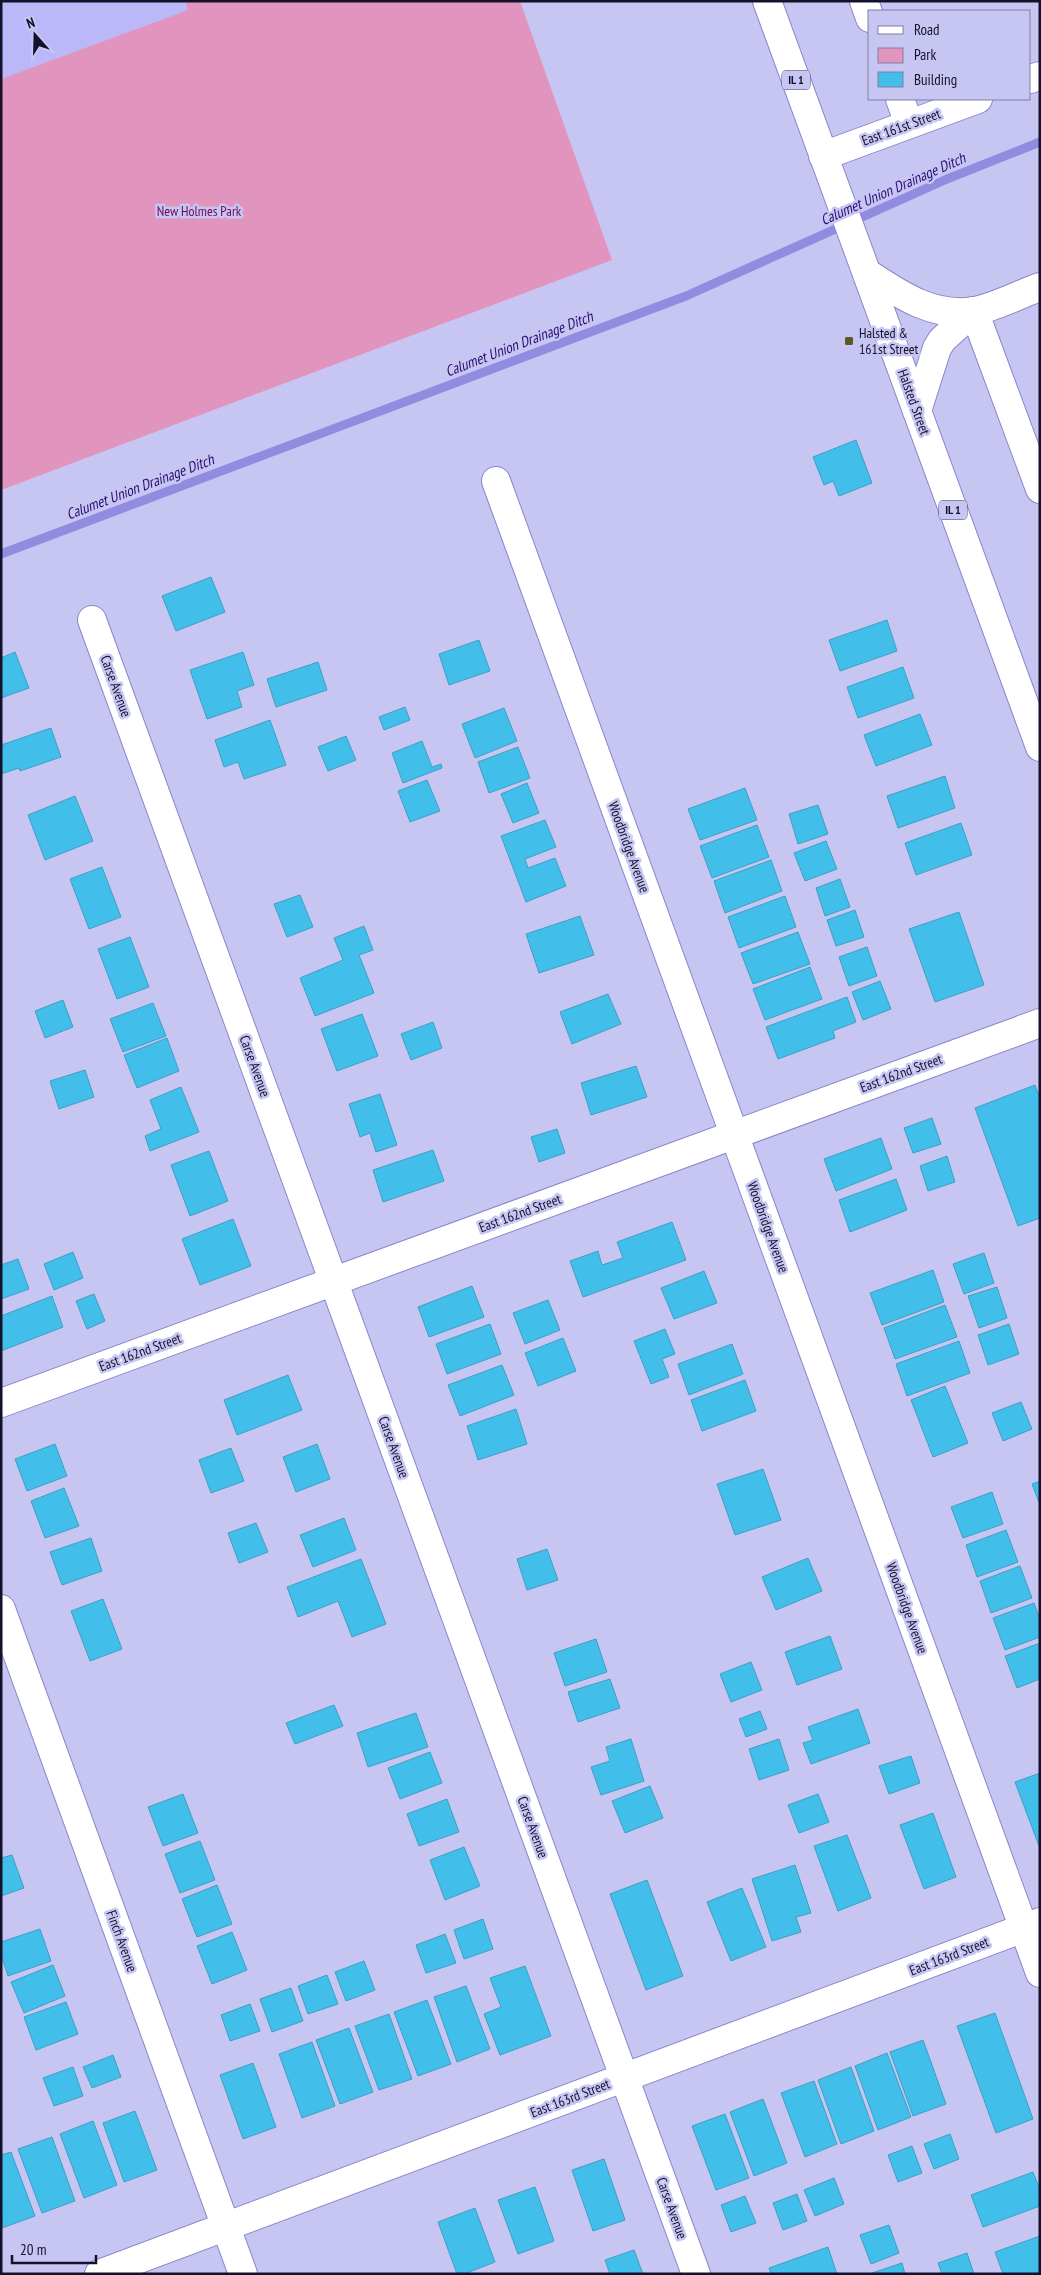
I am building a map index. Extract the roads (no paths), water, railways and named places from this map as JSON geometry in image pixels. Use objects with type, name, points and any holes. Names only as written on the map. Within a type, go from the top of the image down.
[{"type":"street","name":"Halsted Street","points":[[767,1],[1040,747]]},
{"type":"street","points":[[900,100],[909,124]]},
{"type":"street","name":"East 161st Street","points":[[824,156],[975,100]]},
{"type":"street","points":[[867,273],[911,301],[927,307],[951,311],[974,311],[1040,287]]},
{"type":"street","points":[[917,411],[937,348],[974,311]]},
{"type":"street","points":[[974,311],[1040,489]]},
{"type":"street","name":"Woodbridge Avenue","points":[[496,481],[734,1134],[1032,1925],[1040,1973]]},
{"type":"street","name":"Carse Avenue","points":[[92,620],[696,2274]]},
{"type":"street","name":"East 162nd Street","points":[[1,1403],[1040,1023]]},
{"type":"street","name":"Finch Avenue","points":[[1,1609],[243,2274]]},
{"type":"street","name":"East 163rd Street","points":[[99,2274],[1032,1925]]},
{"type":"waterway","name":"Calumet Union Drainage Ditch","points":[[1,554],[686,296],[947,179],[1040,142]]},
{"type":"place","name":"Halsted & 161st Street","points":[[849,341]]},
{"type":"park label","name":"New Holmes Park","points":[[199,211]]}]
